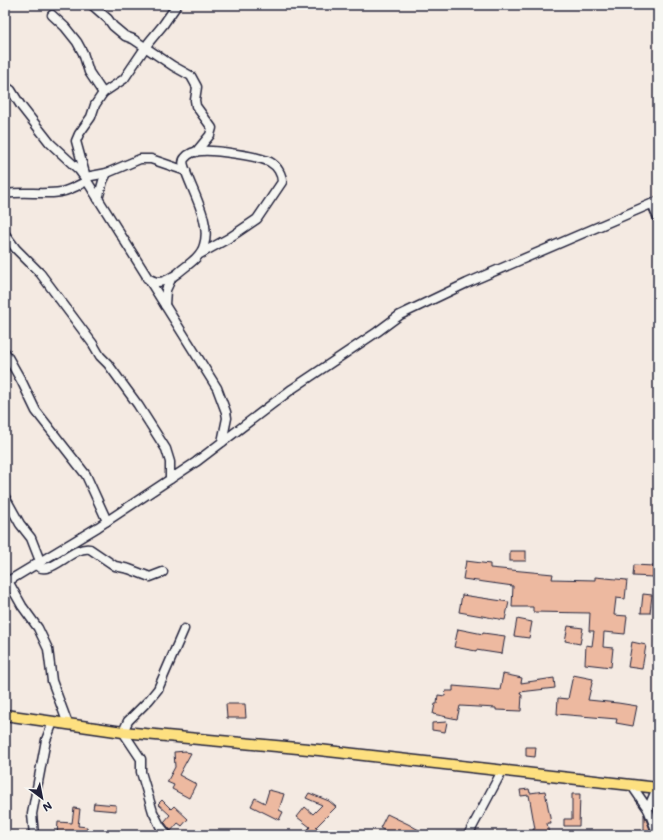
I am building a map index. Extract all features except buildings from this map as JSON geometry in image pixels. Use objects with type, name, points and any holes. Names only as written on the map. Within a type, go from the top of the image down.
[{"type":"main road","points":[[5,715],[123,732],[319,750],[658,788]]},
{"type":"street","points":[[92,5],[108,18],[113,26],[120,32],[173,66],[189,74],[194,80],[197,86],[195,100],[196,106],[212,128],[210,135],[196,152]]},
{"type":"street","points":[[86,179],[76,141],[79,134],[103,93],[124,79],[177,5]]},
{"type":"street","points":[[52,15],[65,27],[77,42],[83,53],[89,72],[103,93]]},
{"type":"street","points":[[5,86],[11,90],[21,106],[50,143],[86,179],[217,388],[227,418],[222,442]]},
{"type":"street","points":[[147,278],[159,282],[172,277],[200,254],[229,238],[257,219],[282,182],[282,176],[275,165],[270,162],[253,157],[214,151],[196,152],[173,166]]},
{"type":"street","points":[[5,194],[17,192],[61,192],[86,179],[107,173],[140,159],[151,159],[186,171]]},
{"type":"street","points":[[183,161],[199,204],[205,229],[205,244],[200,254]]},
{"type":"street","points":[[98,199],[103,180],[107,173]]},
{"type":"street","points":[[68,724],[52,681],[48,649],[38,628],[7,582],[107,521],[196,462],[292,389],[378,332],[400,315],[467,283],[655,203],[658,218]]},
{"type":"street","points":[[5,234],[16,249],[40,273],[93,344],[100,356],[108,364],[138,405],[169,456],[171,468],[170,479]]},
{"type":"street","points":[[165,306],[166,290],[172,277]]},
{"type":"street","points":[[5,352],[36,411],[86,475],[107,521]]},
{"type":"street","points":[[5,496],[20,524],[31,538],[38,562],[37,567],[52,567],[73,552],[86,548],[90,549],[115,566],[129,569],[144,575],[155,576],[163,572]]},
{"type":"street","points":[[167,835],[160,826],[153,812],[140,772],[141,759],[123,732],[128,721],[158,689],[184,629]]},
{"type":"street","points":[[34,835],[32,814],[46,740],[53,722]]},
{"type":"street","points":[[468,835],[502,771]]},
{"type":"street","points":[[632,786],[648,809],[658,835]]},
{"type":"street","points":[[648,809],[658,788]]}]
